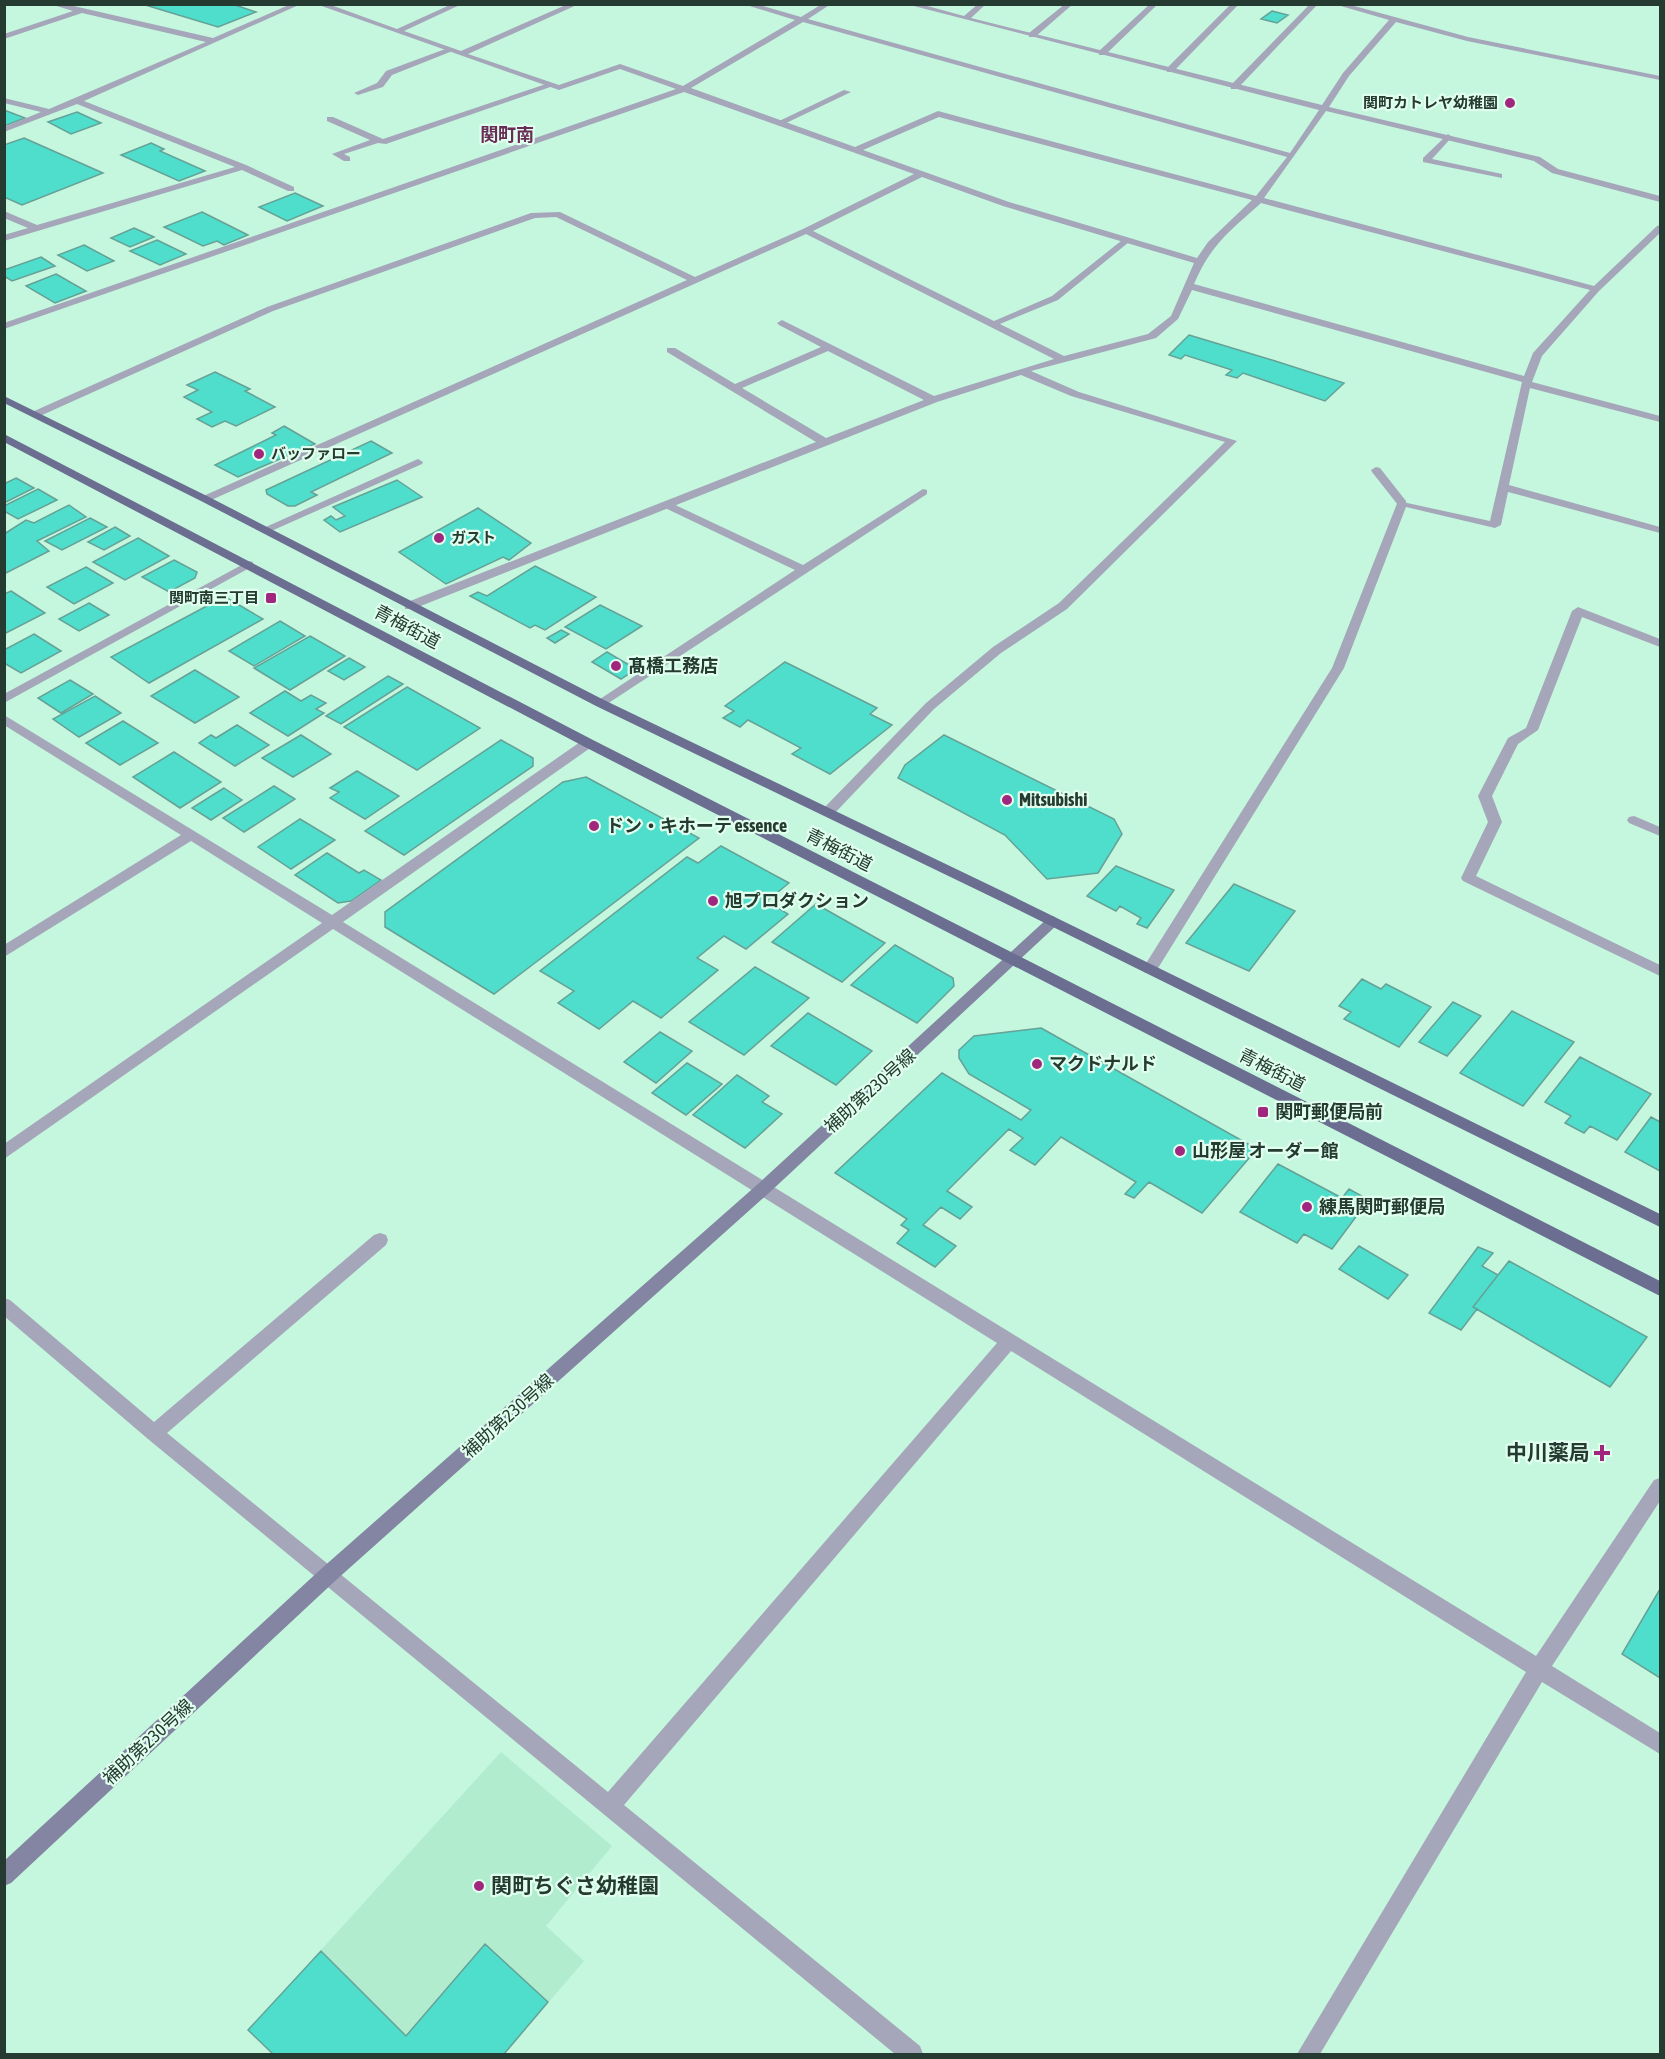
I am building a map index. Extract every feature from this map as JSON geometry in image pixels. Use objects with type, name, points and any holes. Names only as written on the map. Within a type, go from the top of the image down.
[{"type":"main road","name":"青梅街道","points":[[5,399],[205,498],[409,606],[600,703],[1053,921],[1660,1221]]},
{"type":"main road","name":"青梅街道","points":[[4,437],[588,743],[1660,1289]]},
{"type":"street","points":[[53,4],[214,41]]},
{"type":"street","points":[[4,130],[77,101],[298,4]]},
{"type":"street","points":[[320,4],[560,88],[620,66],[1006,204],[1199,262]]},
{"type":"street","points":[[398,31],[459,4]]},
{"type":"street","points":[[461,54],[576,4]]},
{"type":"street","points":[[746,4],[1292,156]]},
{"type":"street","points":[[4,326],[684,89],[797,20],[828,4]]},
{"type":"street","points":[[909,4],[1323,109],[1448,136],[1537,159],[1556,171],[1660,200]]},
{"type":"street","points":[[966,18],[983,4]]},
{"type":"street","points":[[1032,35],[1070,4]]},
{"type":"street","points":[[1101,52],[1155,4]]},
{"type":"street","points":[[1170,70],[1236,4]]},
{"type":"street","points":[[1234,87],[1315,4]]},
{"type":"street","points":[[1337,4],[1467,39],[1660,78]]},
{"type":"street","points":[[4,37],[80,10]]},
{"type":"street","points":[[409,606],[933,400],[1021,371],[1152,336],[1176,317],[1199,262],[1211,244],[1258,200],[1292,156],[1346,75],[1394,20]]},
{"type":"street","points":[[358,93],[380,85],[388,73],[451,50]]},
{"type":"street","points":[[330,119],[383,142],[552,85]]},
{"type":"street","points":[[778,123],[847,92]]},
{"type":"street","points":[[4,100],[49,112]]},
{"type":"street","points":[[77,101],[243,167],[291,189]]},
{"type":"street","points":[[855,150],[938,114],[1596,289]]},
{"type":"street","points":[[1448,136],[1426,160],[1499,176]]},
{"type":"street","points":[[347,159],[336,154],[378,140]]},
{"type":"street","points":[[4,238],[243,167]]},
{"type":"street","points":[[205,498],[806,231],[921,174]]},
{"type":"street","points":[[4,214],[35,228]]},
{"type":"street","points":[[36,414],[270,309],[534,215],[556,214],[694,280]]},
{"type":"street","points":[[1376,470],[1402,503],[1495,525],[1526,382],[1537,355],[1596,289],[1660,228]]},
{"type":"street","points":[[806,231],[1064,360]]},
{"type":"street","points":[[992,324],[1055,298],[1125,240]]},
{"type":"street","points":[[1189,286],[1660,419]]},
{"type":"street","points":[[782,323],[933,400]]},
{"type":"street","points":[[734,388],[828,347]]},
{"type":"street","points":[[671,350],[824,442]]},
{"type":"street","points":[[828,812],[930,706],[998,650],[1063,606],[1232,441],[1075,394],[1021,371]]},
{"type":"street","points":[[265,530],[418,462]]},
{"type":"street","points":[[1504,487],[1660,530]]},
{"type":"street","points":[[600,703],[923,492]]},
{"type":"street","points":[[1150,969],[1338,668],[1402,503]]},
{"type":"street","points":[[667,505],[804,570]]},
{"type":"street","points":[[4,699],[249,564]]},
{"type":"street","points":[[1660,643],[1578,611],[1532,730],[1513,741],[1485,796],[1495,822],[1468,878],[1660,971]]},
{"type":"street","points":[[4,718],[1660,1744]]},
{"type":"street","points":[[4,1153],[588,743]]},
{"type":"street","points":[[1634,820],[1660,832]]},
{"type":"street","points":[[4,952],[191,835]]},
{"type":"street","name":"補助第230号線","points":[[4,1876],[328,1575],[764,1188],[1053,921]]},
{"type":"street","points":[[154,1433],[380,1240]]},
{"type":"street","points":[[4,1305],[154,1433],[611,1805],[912,2055]]},
{"type":"street","points":[[611,1805],[1010,1340]]},
{"type":"street","points":[[1308,2055],[1539,1669],[1660,1486]]},
{"type":"shaded area","name":"関町ちぐさ幼稚園","points":[[501,1752],[612,1846],[546,1926],[584,1961],[504,2054],[273,2054],[248,2030]]},
{"type":"building","points":[[142,4],[232,4],[256,12],[218,27]]},
{"type":"building","points":[[1272,11],[1288,15],[1277,23],[1261,19]]},
{"type":"building","points":[[4,110],[25,118],[4,126]]},
{"type":"building","points":[[77,112],[101,123],[71,134],[48,122]]},
{"type":"building","points":[[24,138],[103,173],[22,205],[4,197],[4,145]]},
{"type":"building","points":[[151,143],[164,149],[160,151],[205,171],[179,181],[121,155]]},
{"type":"building","points":[[295,193],[323,206],[287,221],[259,207]]},
{"type":"building","points":[[202,212],[248,235],[224,245],[217,241],[203,246],[164,227]]},
{"type":"building","points":[[134,228],[154,237],[130,247],[111,238]]},
{"type":"building","points":[[157,240],[186,254],[160,265],[130,251]]},
{"type":"building","points":[[84,245],[114,261],[87,271],[58,255]]},
{"type":"building","points":[[41,257],[55,266],[12,281],[4,276],[4,270]]},
{"type":"building","points":[[56,274],[86,291],[55,303],[26,286]]},
{"type":"building","points":[[1189,335],[1344,383],[1325,401],[1243,373],[1237,378],[1226,375],[1232,370],[1185,355],[1181,359],[1169,355]]},
{"type":"building","points":[[215,372],[250,389],[245,391],[275,407],[236,426],[225,421],[212,427],[197,419],[212,412],[184,397],[198,390],[187,385]]},
{"type":"building","points":[[284,426],[315,444],[238,477],[215,465],[276,435],[272,433]]},
{"type":"building","points":[[371,441],[392,453],[311,492],[317,495],[295,506],[288,506],[267,494],[266,490]]},
{"type":"building","points":[[16,478],[34,488],[4,503],[4,484]]},
{"type":"building","points":[[397,480],[422,497],[340,532],[324,520],[331,516],[336,520],[345,516],[333,507]]},
{"type":"building","points":[[38,489],[57,500],[18,519],[4,511],[4,506]]},
{"type":"building","points":[[69,505],[86,517],[37,541],[49,551],[4,574],[4,534],[26,520],[34,523]]},
{"type":"building","points":[[478,508],[531,543],[509,560],[503,557],[446,584],[399,552]]},
{"type":"building","points":[[90,518],[107,527],[62,550],[45,541]]},
{"type":"building","points":[[115,527],[130,536],[104,550],[88,542]]},
{"type":"building","points":[[138,538],[169,556],[125,580],[93,562]]},
{"type":"building","points":[[174,560],[197,572],[195,578],[169,592],[142,577]]},
{"type":"building","points":[[535,566],[596,597],[545,630],[535,625],[530,628],[470,596],[478,592],[487,596]]},
{"type":"building","points":[[86,567],[113,583],[74,604],[47,587]]},
{"type":"building","points":[[11,591],[45,613],[4,634],[4,594]]},
{"type":"building","points":[[227,598],[263,619],[149,683],[111,657],[218,600]]},
{"type":"building","points":[[89,603],[109,615],[79,631],[59,619]]},
{"type":"building","points":[[600,605],[642,626],[606,649],[565,627]]},
{"type":"building","points":[[280,621],[305,636],[254,666],[229,651]]},
{"type":"building","points":[[561,630],[569,634],[555,643],[547,638]]},
{"type":"building","points":[[34,634],[61,651],[21,673],[4,663],[4,650]]},
{"type":"building","points":[[310,636],[345,656],[290,690],[254,668]]},
{"type":"building","points":[[607,652],[636,669],[621,679],[592,662]]},
{"type":"building","points":[[349,658],[365,667],[344,680],[328,671]]},
{"type":"building","points":[[785,662],[877,708],[870,714],[892,725],[830,774],[792,754],[801,748],[748,720],[740,727],[723,718],[734,711],[725,706]]},
{"type":"building","points":[[195,670],[239,697],[195,723],[151,696]]},
{"type":"building","points":[[388,676],[403,684],[341,724],[326,716]]},
{"type":"building","points":[[70,680],[93,694],[61,713],[38,698]]},
{"type":"building","points":[[407,687],[480,728],[417,770],[344,727]]},
{"type":"building","points":[[285,691],[301,701],[311,695],[326,703],[316,709],[324,713],[288,736],[250,713]]},
{"type":"building","points":[[95,696],[121,713],[79,737],[53,719]]},
{"type":"building","points":[[123,721],[158,743],[120,765],[86,743]]},
{"type":"building","points":[[237,725],[269,745],[235,766],[199,743],[211,735],[216,738]]},
{"type":"building","points":[[301,735],[331,754],[293,777],[262,758]]},
{"type":"building","points":[[944,735],[1114,819],[1122,834],[1098,873],[1047,879],[1005,835],[898,778],[905,765]]},
{"type":"building","points":[[501,740],[533,758],[533,766],[404,855],[365,831]]},
{"type":"building","points":[[174,752],[221,782],[180,808],[133,777]]},
{"type":"building","points":[[357,771],[399,796],[365,819],[330,798],[339,792],[330,788]]},
{"type":"building","points":[[586,777],[699,838],[494,994],[385,927],[385,912],[563,782]]},
{"type":"building","points":[[274,786],[295,799],[244,832],[223,818]]},
{"type":"building","points":[[224,788],[242,800],[211,820],[192,808]]},
{"type":"building","points":[[300,819],[335,840],[291,869],[258,847]]},
{"type":"building","points":[[721,846],[789,883],[767,901],[788,914],[746,949],[724,936],[697,958],[718,970],[661,1018],[633,1001],[599,1029],[558,1003],[574,991],[540,971],[687,857],[698,863]]},
{"type":"building","points":[[327,853],[359,873],[364,870],[381,880],[351,901],[338,903],[295,875]]},
{"type":"building","points":[[1116,866],[1174,890],[1147,928],[1137,924],[1141,918],[1120,906],[1116,911],[1087,896]]},
{"type":"building","points":[[1234,884],[1295,911],[1249,971],[1186,943]]},
{"type":"building","points":[[816,904],[885,943],[842,982],[772,942]]},
{"type":"building","points":[[895,945],[953,978],[954,986],[917,1023],[851,985]]},
{"type":"building","points":[[755,967],[809,998],[744,1055],[689,1022]]},
{"type":"building","points":[[1362,979],[1381,989],[1386,984],[1431,1007],[1399,1047],[1344,1019],[1351,1012],[1339,1006]]},
{"type":"building","points":[[1453,1002],[1481,1016],[1447,1056],[1419,1042]]},
{"type":"building","points":[[1512,1011],[1574,1042],[1523,1106],[1460,1073]]},
{"type":"building","points":[[808,1013],[872,1051],[836,1085],[771,1046]]},
{"type":"building","points":[[1041,1028],[1257,1149],[1202,1213],[1149,1182],[1134,1198],[1125,1194],[1136,1182],[1061,1137],[1035,1165],[1010,1150],[1023,1138],[1009,1129],[947,1191],[972,1207],[960,1219],[941,1207],[923,1225],[956,1246],[935,1267],[897,1243],[909,1230],[901,1225],[907,1219],[835,1173],[942,1073],[1021,1120],[1031,1110],[969,1074],[959,1058],[959,1050],[974,1036]]},
{"type":"building","points":[[660,1032],[692,1051],[656,1083],[624,1062]]},
{"type":"building","points":[[1580,1057],[1651,1094],[1617,1140],[1590,1126],[1584,1133],[1565,1123],[1571,1116],[1545,1102]]},
{"type":"building","points":[[687,1063],[722,1084],[686,1115],[652,1093]]},
{"type":"building","points":[[737,1075],[769,1096],[762,1102],[782,1114],[745,1148],[693,1115]]},
{"type":"building","points":[[1651,1117],[1660,1122],[1660,1171],[1625,1152]]},
{"type":"building","points":[[1278,1164],[1342,1198],[1349,1189],[1376,1204],[1368,1214],[1361,1210],[1332,1249],[1304,1234],[1297,1243],[1240,1212]]},
{"type":"building","points":[[1359,1246],[1408,1275],[1388,1299],[1339,1269]]},
{"type":"building","points":[[1478,1247],[1493,1253],[1482,1266],[1498,1275],[1473,1307],[1477,1309],[1461,1330],[1429,1313]]},
{"type":"building","points":[[1509,1261],[1647,1337],[1610,1387],[1473,1307]]},
{"type":"building","points":[[1660,1589],[1660,1678],[1622,1654]]},
{"type":"building","points":[[485,1944],[548,2002],[504,2054],[273,2054],[248,2030],[321,1951],[406,2036]]},
{"type":"place","name":"関町カトレヤ幼稚園","points":[[1510,103]]},
{"type":"place","name":"バッファロー","points":[[259,454]]},
{"type":"place","name":"ガスト","points":[[439,538]]},
{"type":"place","name":"関町南三丁目","points":[[271,598]]},
{"type":"place","name":"髙橋工務店","points":[[616,666]]},
{"type":"place","name":"Mitsubishi","points":[[1007,800]]},
{"type":"place","name":"ドン・キホーテ essence","points":[[594,826]]},
{"type":"place","name":"旭プロダクション","points":[[713,901]]},
{"type":"place","name":"マクドナルド","points":[[1037,1064]]},
{"type":"place","name":"関町郵便局前","points":[[1263,1112]]},
{"type":"place","name":"山形屋 オーダー館","points":[[1180,1151]]},
{"type":"place","name":"練馬関町郵便局","points":[[1307,1207]]},
{"type":"place","name":"中川薬局","points":[[1602,1453]]},
{"type":"place","name":"関町ちぐさ幼稚園","points":[[479,1886]]},
{"type":"district","name":"関町南","points":[[507,135]]}]
